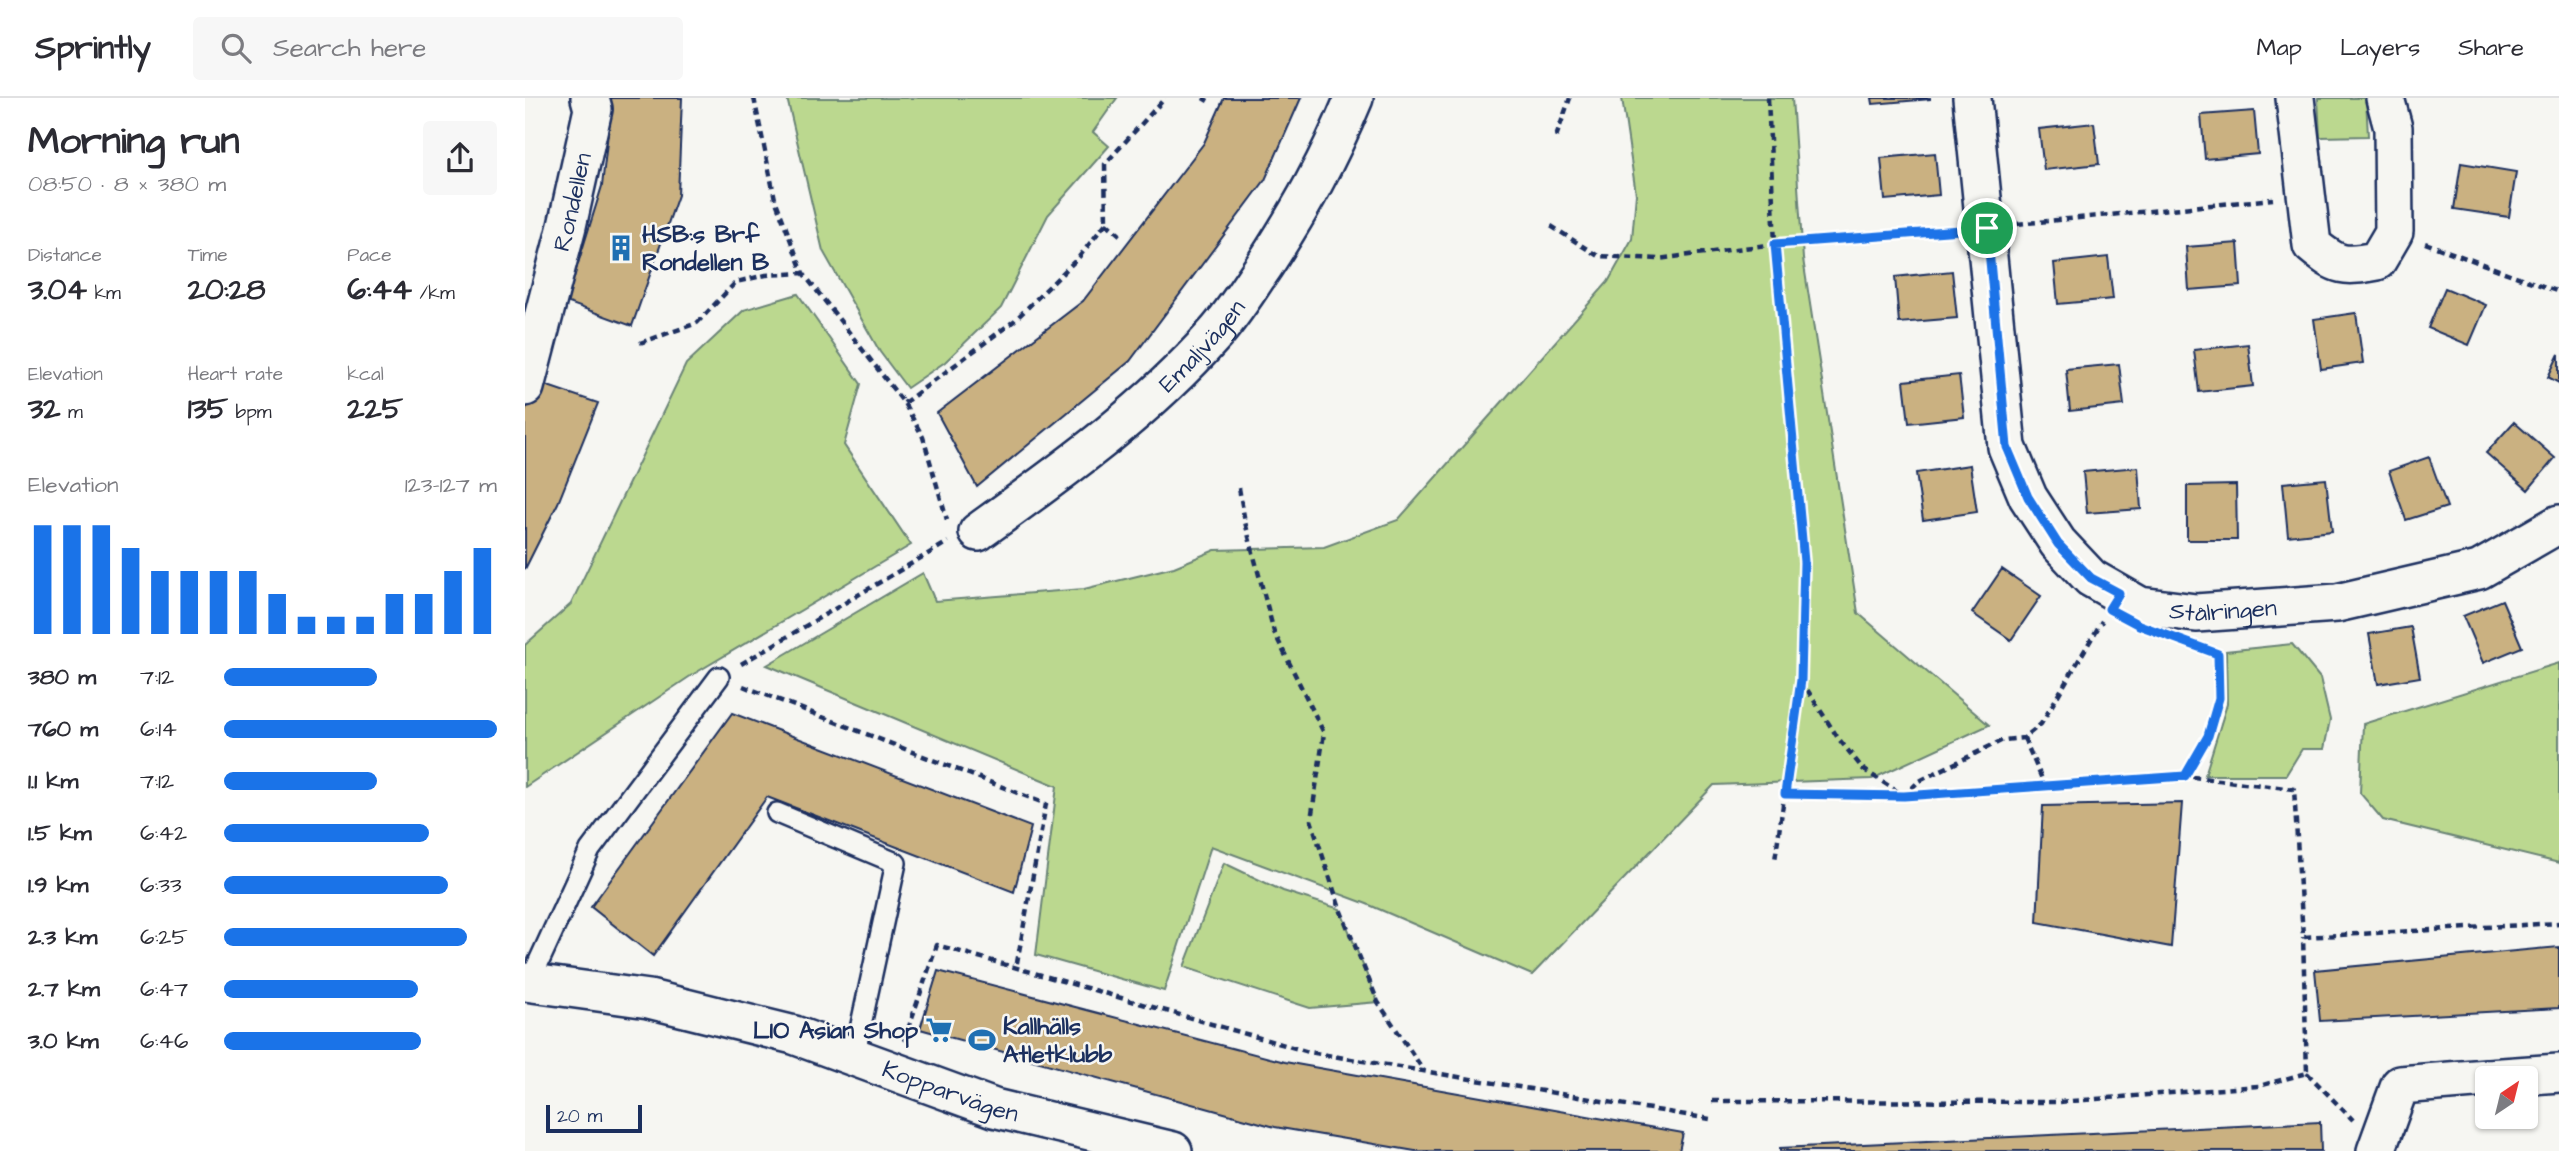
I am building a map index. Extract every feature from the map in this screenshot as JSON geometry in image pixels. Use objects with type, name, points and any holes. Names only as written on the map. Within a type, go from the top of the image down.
[{"type":"street","name":"Rondellen","points":[[525,387],[567,226],[593,109],[590,98]]},
{"type":"street","name":"Emaljvägen","points":[[960,533],[1064,471],[1157,393],[1215,334],[1299,212],[1335,143],[1354,98]]},
{"type":"street","name":"Stålringen","points":[[1972,98],[2007,447],[2028,497],[2058,544],[2091,578],[2140,606],[2196,612],[2337,603],[2479,570],[2559,524]]},
{"type":"street","points":[[2295,98],[2312,245],[2332,262],[2354,265],[2377,261],[2394,232],[2393,128],[2385,98]]},
{"type":"street","name":"Kopparvägen","points":[[527,981],[649,999],[794,1035],[995,1108],[1173,1151]]},
{"type":"street","points":[[2538,1074],[2559,1073]]},
{"type":"street","points":[[2377,1148],[2400,1085],[2475,1079]]},
{"type":"lane","points":[[527,981],[590,850],[719,677]]},
{"type":"lane","points":[[777,813],[896,863],[854,1057]]},
{"type":"path","points":[[719,677],[960,533],[923,436],[904,403],[803,273],[775,199],[754,98]]},
{"type":"path","points":[[904,403],[1014,321],[1079,257],[1106,223],[1105,164],[1165,98]]},
{"type":"path","points":[[1556,137],[1570,98]]},
{"type":"path","points":[[1768,98],[1775,244],[1804,562],[1801,680],[1775,860]]},
{"type":"path","points":[[1551,226],[1598,256],[1658,259],[1775,244],[1987,228],[2305,196]]},
{"type":"path","points":[[1106,223],[1119,235]]},
{"type":"path","points":[[2394,232],[2559,292]]},
{"type":"path","points":[[640,343],[697,323],[736,282],[766,275],[803,273]]},
{"type":"path","points":[[1239,488],[1245,522],[1275,632],[1324,733],[1311,820],[1340,909],[1378,1002],[1424,1071]]},
{"type":"path","points":[[1904,796],[1918,782],[2004,740],[2024,738],[2041,724],[2119,593]]},
{"type":"path","points":[[2185,776],[2208,736],[2219,698],[2218,654],[2195,646]]},
{"type":"path","points":[[719,677],[1046,804],[1016,968]]},
{"type":"path","points":[[1801,680],[1837,738],[1863,769],[1904,796]]},
{"type":"path","points":[[2024,738],[2046,788]]},
{"type":"path","points":[[1785,794],[1904,796],[2046,788],[2185,776],[2294,789],[2303,937],[2307,1073],[2377,1148]]},
{"type":"path","points":[[2303,937],[2559,923]]},
{"type":"path","points":[[894,1072],[937,945],[1309,1052],[1710,1119]]},
{"type":"path","points":[[1712,1101],[2059,1102],[2259,1086],[2307,1073]]},
{"type":"green space","points":[[787,98],[1117,98],[1093,132],[1109,146],[1048,215],[1001,308],[945,362],[907,388],[880,352],[823,251]]},
{"type":"green space","points":[[1622,98],[1792,98],[1803,259],[1858,613],[1989,725],[1872,779],[1714,785],[1532,975],[1367,904],[1211,846],[1164,991],[1036,955],[1057,786],[767,665],[923,573],[935,601],[1084,589],[1174,567],[1215,550],[1324,547],[1398,520],[1608,282],[1632,239],[1636,194]]},
{"type":"green space","points":[[2318,98],[2366,98],[2368,136],[2320,137]]},
{"type":"green space","points":[[798,294],[861,384],[844,445],[911,545],[692,675],[525,787],[525,645],[571,604],[686,364],[744,310]]},
{"type":"green space","points":[[2292,644],[2320,678],[2330,720],[2324,749],[2302,749],[2286,775],[2205,775],[2227,704],[2226,651]]},
{"type":"green space","points":[[2559,663],[2559,863],[2383,820],[2360,793],[2363,724]]},
{"type":"green space","points":[[1224,863],[1283,891],[1340,909],[1378,1002],[1310,1008],[1184,967]]},
{"type":"building","name":"HSB:s Brf Rondellen B","points":[[608,98],[682,98],[678,195],[632,326],[566,302],[602,186],[611,106]]},
{"type":"building","points":[[1224,98],[1301,98],[1265,180],[1130,361],[977,487],[937,413],[1083,301],[1204,143]]},
{"type":"building","points":[[1872,98],[1930,98],[1930,99],[1873,104]]},
{"type":"building","points":[[2254,111],[2258,154],[2205,159],[2201,115]]},
{"type":"building","points":[[2094,123],[2099,164],[2044,170],[2039,129]]},
{"type":"building","points":[[1935,153],[1939,195],[1885,200],[1881,158]]},
{"type":"building","points":[[2461,163],[2516,172],[2509,217],[2454,209]]},
{"type":"building","points":[[2238,243],[2241,286],[2189,290],[2186,247]]},
{"type":"building","points":[[2108,257],[2113,299],[2058,304],[2054,263]]},
{"type":"building","points":[[1952,271],[1957,318],[1899,323],[1895,277]]},
{"type":"building","points":[[2445,288],[2486,305],[2469,345],[2428,328]]},
{"type":"building","points":[[2356,313],[2363,363],[2321,369],[2314,319]]},
{"type":"building","points":[[2248,344],[2253,386],[2199,392],[2194,350]]},
{"type":"building","points":[[2559,354],[2559,383],[2548,377]]},
{"type":"building","points":[[2119,364],[2124,405],[2070,411],[2066,369]]},
{"type":"building","points":[[1959,375],[1964,417],[1909,423],[1904,381]]},
{"type":"building","points":[[536,382],[598,403],[558,503],[525,569],[525,411]]},
{"type":"building","points":[[2514,422],[2555,458],[2528,490],[2486,453]]},
{"type":"building","points":[[2429,457],[2447,507],[2406,520],[2389,471]]},
{"type":"building","points":[[1970,465],[1977,512],[1923,520],[1916,473]]},
{"type":"building","points":[[2138,467],[2141,509],[2087,513],[2083,472]]},
{"type":"building","points":[[2326,479],[2332,531],[2288,536],[2283,483]]},
{"type":"building","points":[[2236,485],[2237,540],[2187,540],[2187,486]]},
{"type":"building","points":[[2002,569],[2041,596],[2011,640],[1972,613]]},
{"type":"building","points":[[2502,600],[2522,647],[2483,663],[2463,616]]},
{"type":"building","points":[[2411,627],[2420,677],[2378,684],[2369,634]]},
{"type":"building","points":[[732,713],[1031,827],[1014,892],[767,797],[653,956],[591,907]]},
{"type":"building","points":[[2182,803],[2171,947],[2037,922],[2043,806]]},
{"type":"building","points":[[2559,947],[2559,1008],[2320,1021],[2315,970]]},
{"type":"building","points":[[938,971],[1285,1062],[1683,1133],[1679,1151],[1415,1151],[1275,1127],[920,1029]]},
{"type":"building","points":[[2320,1122],[2321,1151],[1780,1151],[1780,1148]]},
{"type":"place","name":"HSB:s Brf Rondellen B","points":[[621,248]]},
{"type":"place","name":"LIO Asian Shop","points":[[939,1030]]},
{"type":"place","name":"Kallhälls Atletklubb","points":[[982,1040]]},
{"type":"route","points":[[1987,228],[2007,447],[2028,497],[2058,544],[2091,578],[2119,593],[2109,609],[2139,625],[2218,654],[2219,698],[2208,736],[2185,776],[2046,788],[1904,796],[1785,794],[1801,680],[1804,562],[1775,244],[1987,228]]}]
